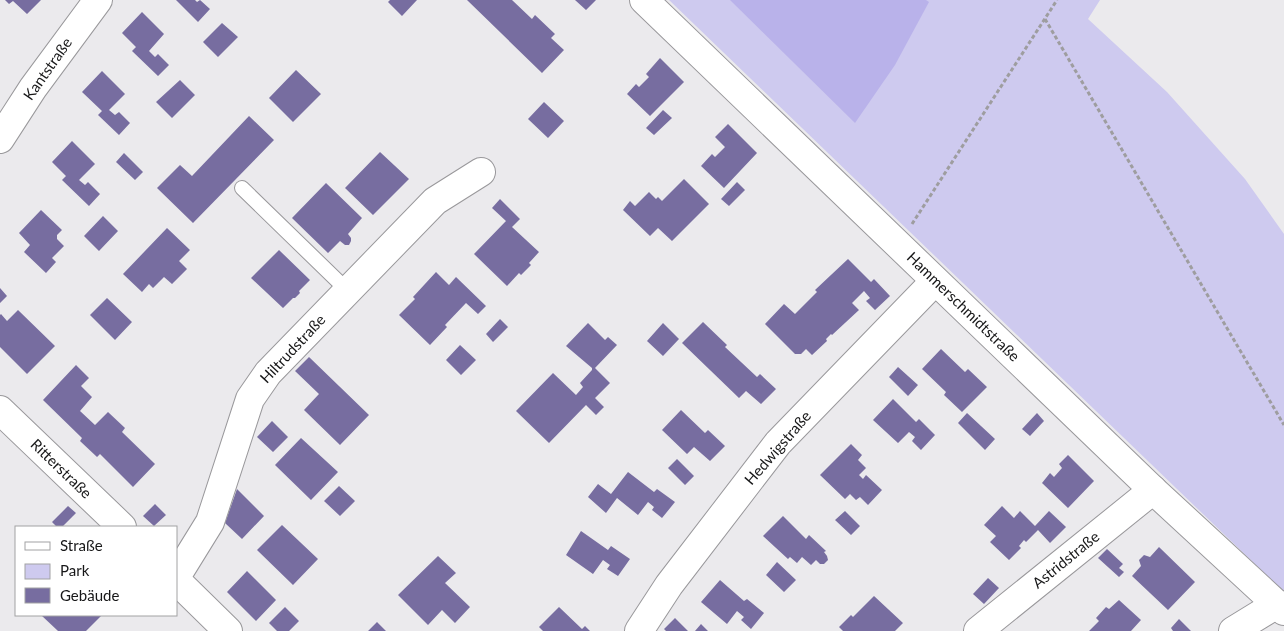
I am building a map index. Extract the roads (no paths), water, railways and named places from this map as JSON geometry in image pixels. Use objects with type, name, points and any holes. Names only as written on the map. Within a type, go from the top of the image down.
[{"type":"street","name":"Kantstraße","points":[[0,139],[33,88],[98,0]]},
{"type":"street","name":"Hammerschmidtstraße","points":[[644,0],[1153,490],[1280,607]]},
{"type":"street","name":"Hiltrudstraße","points":[[178,576],[210,522],[250,399],[268,373],[435,202],[480,172]]},
{"type":"street","name":"Hedwigstraße","points":[[639,631],[669,585],[778,443],[935,281]]},
{"type":"street","name":"Ritterstraße","points":[[0,410],[121,526]]},
{"type":"street","name":"Astridstraße","points":[[978,631],[1153,490]]},
{"type":"street","points":[[178,581],[228,631]]},
{"type":"street","points":[[1233,631],[1280,607]]},
{"type":"lane","points":[[242,188],[348,291]]}]
